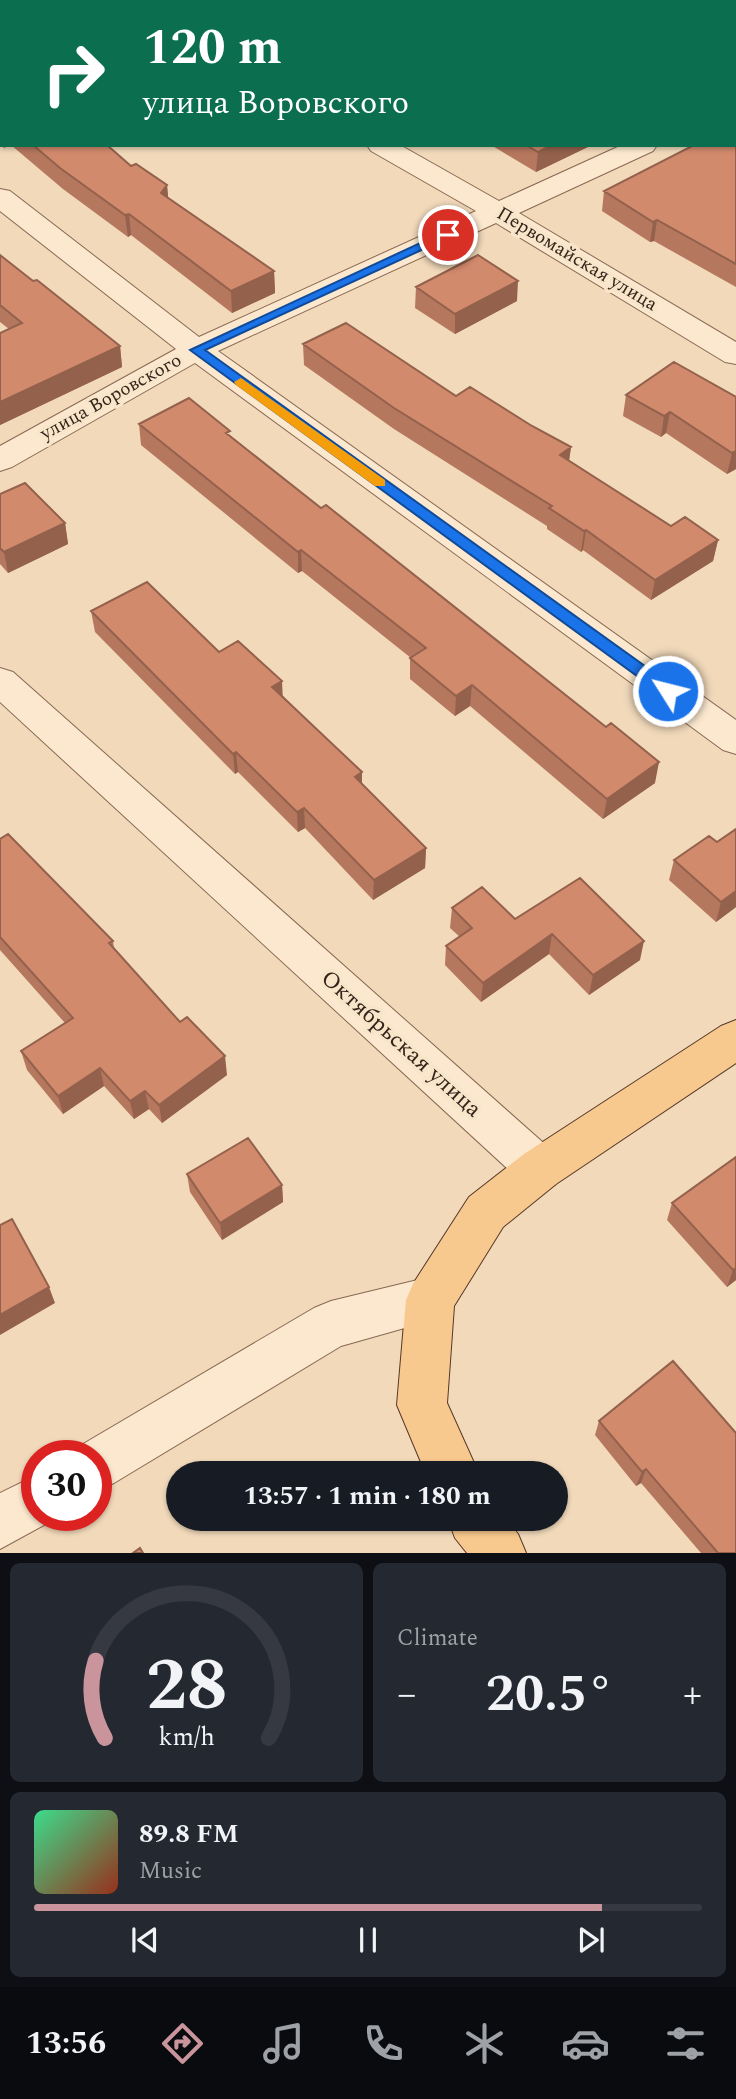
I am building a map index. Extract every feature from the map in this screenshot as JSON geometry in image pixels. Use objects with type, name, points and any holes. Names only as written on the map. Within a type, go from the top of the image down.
[{"type":"main road","points":[[447,1461],[422,1405],[430,1300],[486,1212],[540,1170],[736,1039]]},
{"type":"main road","points":[[483,1531],[499,1553]]},
{"type":"street","name":"Первомайская улица","points":[[384,147],[498,212],[736,355]]},
{"type":"street","name":"улица Воровского","points":[[0,460],[196,350],[640,147]]},
{"type":"street","points":[[0,197],[196,350],[736,740]]},
{"type":"street","name":"Октябрьская улица","points":[[0,681],[540,1170]]},
{"type":"street","points":[[112,1455],[331,1325],[430,1300]]},
{"type":"street","points":[[0,1523],[21,1511]]},
{"type":"building","points":[[35,147],[109,147],[131,166],[136,164],[167,185],[161,193],[274,271],[231,291],[129,214],[125,215]]},
{"type":"building","points":[[529,147],[548,147],[538,152]]},
{"type":"building","points":[[690,147],[736,147],[736,264],[657,220],[653,222],[604,191]]},
{"type":"building","points":[[0,255],[33,281],[37,280],[120,346],[0,402],[0,333],[22,323],[0,305]]},
{"type":"building","points":[[478,255],[518,281],[455,314],[416,287]]},
{"type":"building","points":[[346,323],[456,396],[470,387],[571,447],[560,455],[671,526],[685,517],[718,540],[655,580],[586,530],[549,508],[552,506],[394,408],[303,344]]},
{"type":"building","points":[[674,362],[736,397],[736,451],[732,453],[670,412],[664,416],[626,395]]},
{"type":"building","points":[[189,398],[230,431],[226,433],[321,508],[326,505],[606,727],[611,723],[659,762],[607,799],[472,685],[456,696],[410,658],[426,648],[301,550],[298,552],[139,424]]},
{"type":"building","points":[[25,483],[65,523],[4,552],[0,548],[0,494]]},
{"type":"building","points":[[147,582],[219,652],[238,641],[282,681],[272,687],[362,772],[355,777],[426,848],[374,880],[304,808],[297,812],[236,752],[233,754],[91,611]]},
{"type":"building","points":[[736,829],[736,891],[721,902],[674,860],[709,836],[717,842]]},
{"type":"building","points":[[8,834],[113,941],[109,943],[180,1022],[187,1017],[225,1056],[159,1105],[145,1091],[130,1101],[100,1068],[58,1096],[21,1051],[73,1018],[0,937],[0,839]]},
{"type":"building","points":[[580,878],[644,941],[593,975],[552,934],[483,983],[446,946],[472,928],[452,908],[482,887],[515,919]]},
{"type":"building","points":[[248,1138],[282,1185],[220,1223],[187,1174]]},
{"type":"building","points":[[736,1157],[736,1268],[733,1270],[672,1203]]},
{"type":"building","points":[[12,1219],[49,1287],[0,1315],[0,1225]]},
{"type":"building","points":[[673,1361],[736,1433],[736,1553],[718,1553],[646,1469],[642,1472],[599,1421]]},
{"type":"slow traffic","points":[[241,382],[380,483]]},
{"type":"route","points":[[448,235],[196,350],[668,691]]}]
